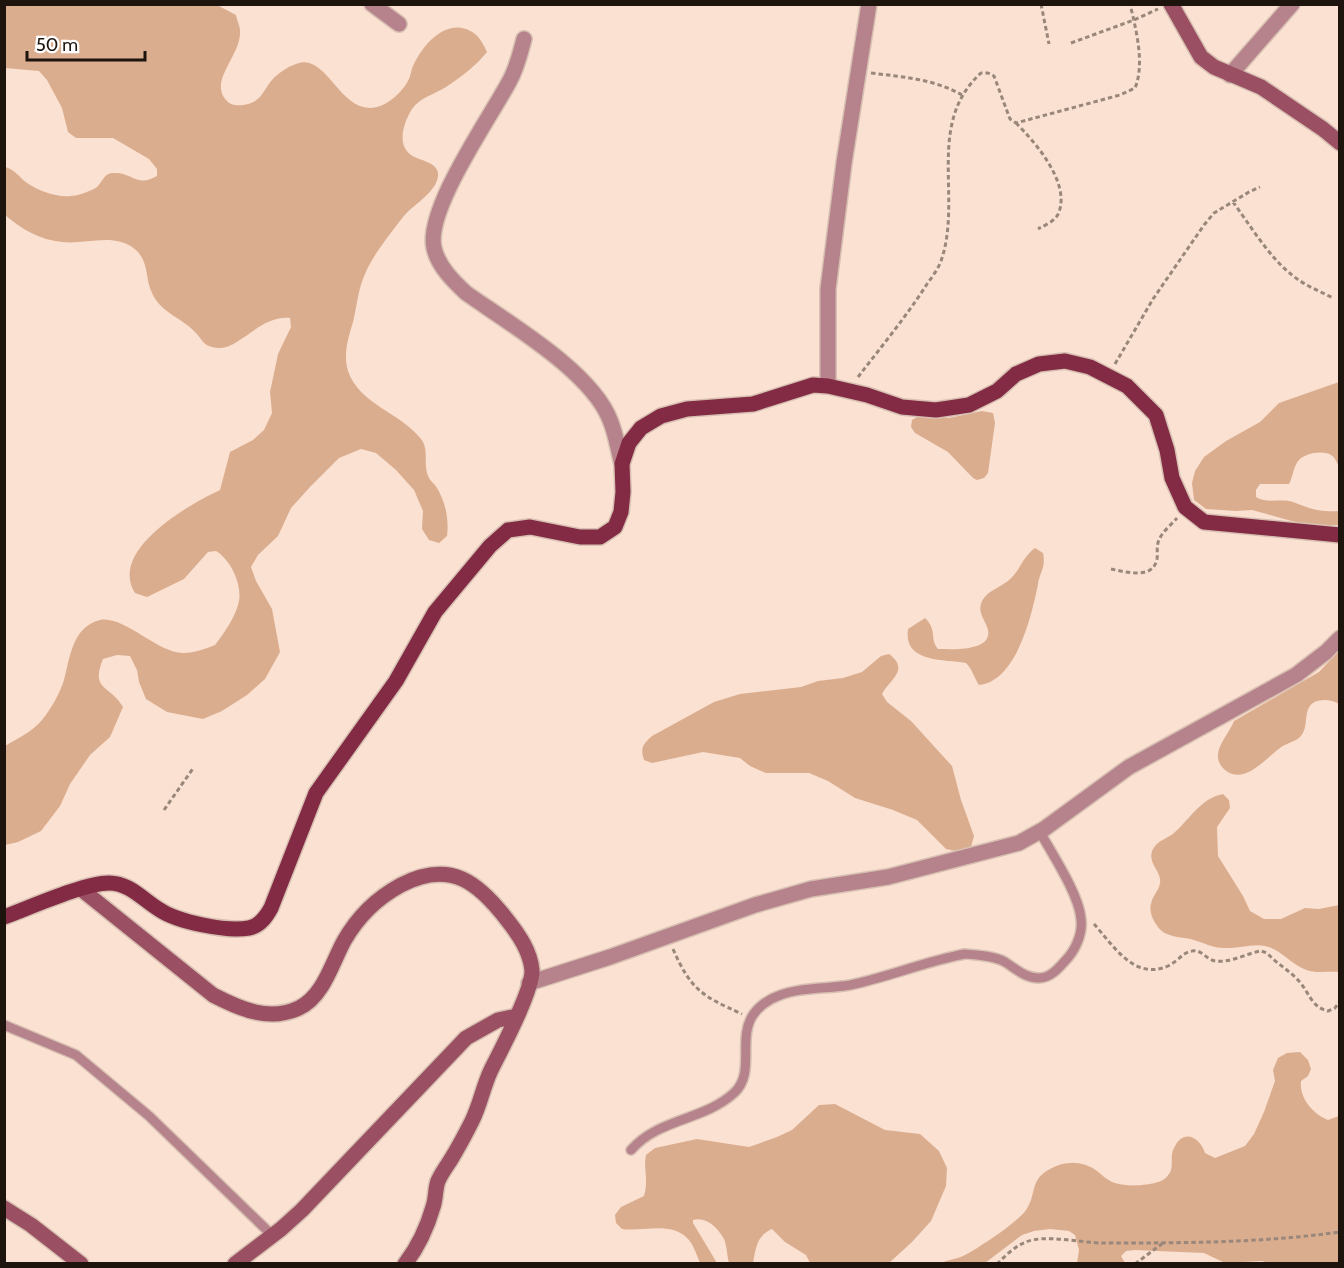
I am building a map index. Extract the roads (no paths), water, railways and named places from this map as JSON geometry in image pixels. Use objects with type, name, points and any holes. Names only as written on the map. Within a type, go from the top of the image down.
[{"type":"main road","points":[[1165,6],[1201,57],[1214,67],[1261,87],[1340,143]]},
{"type":"main road","points":[[4,917],[81,889],[108,883],[132,889],[162,912],[178,919],[226,928],[250,928],[262,922],[272,908],[316,793],[396,681],[435,612],[490,546],[508,530],[530,527],[580,537],[600,537],[615,527],[621,512],[622,464],[629,443],[641,428],[661,416],[687,409],[753,404],[813,386],[828,386],[867,394],[902,407],[936,410],[969,405],[998,391],[1016,374],[1039,364],[1065,361],[1090,367],[1127,386],[1156,415],[1167,450],[1172,478],[1185,507],[1204,522],[1340,535]]},
{"type":"main road","points":[[81,889],[213,995],[236,1007],[260,1014],[285,1013],[302,1007],[316,993],[358,920],[376,901],[402,884],[431,874],[455,876],[472,883],[489,897],[527,949],[532,971],[530,983],[488,1076],[473,1119],[438,1180],[433,1207],[417,1248],[405,1263]]},
{"type":"main road","points":[[235,1263],[273,1236],[302,1210],[466,1038],[498,1020],[517,1016]]},
{"type":"main road","points":[[4,1208],[22,1218],[81,1263]]},
{"type":"street","points":[[372,4],[399,24]]},
{"type":"street","points":[[828,386],[828,289],[843,163],[869,4]]},
{"type":"street","points":[[1230,75],[1292,4]]},
{"type":"street","points":[[524,39],[519,61],[510,82],[445,197],[434,231],[434,248],[441,265],[451,279],[466,293],[567,365],[596,394],[610,419],[622,464]]},
{"type":"street","points":[[530,983],[755,905],[811,889],[888,877],[937,866],[1019,843],[1040,832],[1129,767],[1296,675],[1340,638]]},
{"type":"lane","points":[[631,1150],[650,1132],[713,1107],[733,1094],[740,1086],[746,1069],[746,1038],[751,1018],[765,1004],[778,996],[797,991],[848,985],[965,954],[1004,962],[1020,973],[1032,977],[1041,978],[1050,975],[1072,954],[1080,932],[1081,919],[1077,903],[1064,875],[1040,832]]},
{"type":"lane","points":[[4,1025],[69,1052],[85,1063],[149,1116],[273,1236]]}]
